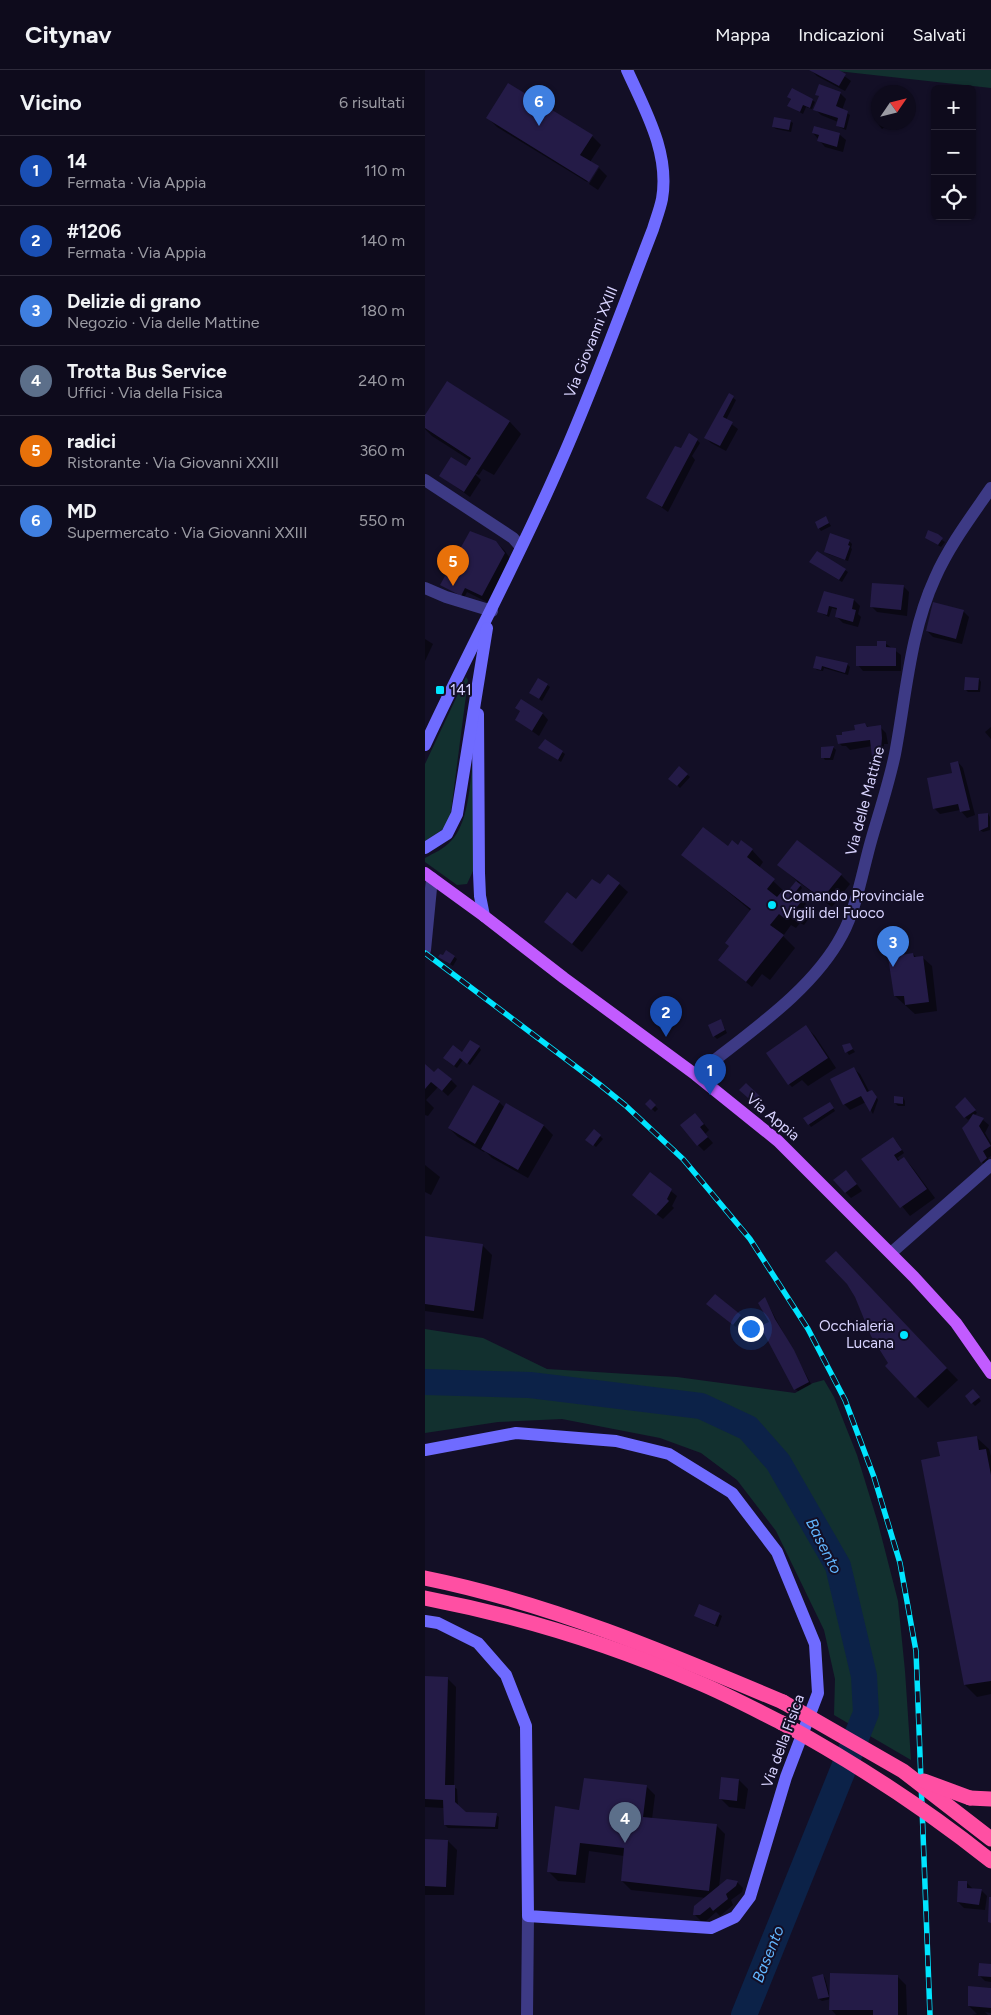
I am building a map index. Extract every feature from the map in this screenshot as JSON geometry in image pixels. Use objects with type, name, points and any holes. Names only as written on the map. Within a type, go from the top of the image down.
[{"type":"highway","points":[[425,1578],[531,1605],[691,1663],[783,1702],[903,1771],[934,1786],[970,1798],[991,1799]]},
{"type":"highway","points":[[425,1598],[472,1607],[585,1639],[697,1682],[782,1723],[832,1750],[879,1780],[991,1861]]},
{"type":"highway","points":[[903,1771],[991,1840]]},
{"type":"main road","name":"Via Appia","points":[[429,876],[696,1075],[777,1141],[891,1253],[955,1323],[991,1373]]},
{"type":"street","name":"Via Giovanni XXIII","points":[[490,614],[558,468],[653,229],[662,200],[661,155],[651,124],[627,70]]},
{"type":"street","points":[[425,480],[513,538],[521,547]]},
{"type":"street","name":"Via delle Mattine","points":[[696,1075],[790,1000],[821,966],[843,934],[853,906],[894,757],[919,621],[935,578],[946,557],[991,488]]},
{"type":"street","points":[[425,588],[490,614]]},
{"type":"street","points":[[425,848],[447,834],[457,814],[469,732],[478,692],[490,614]]},
{"type":"street","points":[[425,745],[452,686],[490,614]]},
{"type":"street","points":[[478,692],[479,872],[480,896],[484,916]]},
{"type":"street","points":[[425,950],[429,876]]},
{"type":"street","points":[[891,1253],[991,1165]]},
{"type":"street","name":"Via della Fisica","points":[[425,1450],[516,1433],[616,1441],[669,1454],[732,1493],[777,1552],[815,1644],[818,1693],[786,1777],[750,1897],[735,1917],[711,1928],[528,1916]]},
{"type":"street","points":[[425,1621],[438,1623],[478,1643],[506,1675],[526,1726],[527,2015]]},
{"type":"green space","points":[[828,70],[991,70],[991,88]]},
{"type":"green space","points":[[466,677],[468,680],[450,819],[443,829],[425,841],[425,764]]},
{"type":"green space","points":[[474,751],[473,871],[467,884],[457,885],[425,862],[425,858],[448,844],[462,823],[468,799]]},
{"type":"green space","points":[[425,1329],[483,1338],[547,1369],[677,1377],[795,1393],[813,1383],[824,1380],[834,1397],[857,1455],[878,1523],[898,1601],[911,1760],[834,1715],[835,1679],[824,1630],[776,1531],[737,1480],[701,1453],[660,1438],[562,1419],[498,1422],[425,1433]]},
{"type":"building","points":[[809,70],[839,70],[846,74],[839,86]]},
{"type":"building","points":[[508,83],[593,135],[580,155],[599,166],[589,182],[486,118]]},
{"type":"building","points":[[819,84],[841,92],[836,106],[848,111],[844,128],[836,126],[838,118],[813,110],[819,96],[815,95]]},
{"type":"building","points":[[792,88],[813,99],[810,108],[803,105],[800,112],[787,106],[791,99],[787,97]]},
{"type":"building","points":[[774,117],[791,120],[789,130],[772,127]]},
{"type":"building","points":[[814,126],[840,133],[837,147],[817,141],[819,135],[812,133]]},
{"type":"building","points":[[447,381],[510,421],[464,492],[439,476],[451,457],[466,466],[471,458],[425,428],[425,415]]},
{"type":"building","points":[[729,393],[734,396],[723,417],[733,422],[720,446],[704,438]]},
{"type":"building","points":[[689,433],[698,439],[662,507],[646,498],[675,446],[681,448]]},
{"type":"building","points":[[826,516],[829,523],[818,529],[815,522]]},
{"type":"building","points":[[928,530],[943,538],[938,545],[925,538]]},
{"type":"building","points":[[470,531],[496,541],[505,553],[482,596],[465,588],[461,596],[440,585]]},
{"type":"building","points":[[830,533],[850,540],[845,560],[824,552]]},
{"type":"building","points":[[817,551],[846,569],[839,580],[809,562]]},
{"type":"building","points":[[872,583],[904,585],[901,610],[870,607]]},
{"type":"building","points":[[824,591],[854,599],[852,609],[856,610],[853,622],[835,617],[837,608],[829,606],[827,615],[817,612]]},
{"type":"building","points":[[933,602],[964,610],[956,639],[926,631]]},
{"type":"building","points":[[877,641],[886,641],[886,647],[896,648],[896,666],[856,666],[856,646],[877,646]]},
{"type":"building","points":[[816,656],[848,663],[845,673],[822,666],[821,670],[813,668]]},
{"type":"building","points":[[965,677],[979,678],[978,690],[964,690]]},
{"type":"building","points":[[538,678],[548,684],[539,699],[529,693]]},
{"type":"building","points":[[521,699],[543,713],[532,731],[515,720],[520,711],[515,708]]},
{"type":"building","points":[[865,723],[867,727],[881,725],[880,759],[872,757],[870,740],[838,744],[836,735],[842,735],[842,732],[855,730],[854,725]]},
{"type":"building","points":[[545,739],[563,751],[558,760],[538,748]]},
{"type":"building","points":[[834,746],[830,758],[821,758],[821,747]]},
{"type":"building","points":[[958,761],[970,810],[960,812],[958,804],[933,809],[927,778],[952,773],[950,763]]},
{"type":"building","points":[[679,766],[688,774],[677,786],[668,779]]},
{"type":"building","points":[[988,813],[988,827],[979,831],[978,814]]},
{"type":"building","name":"Comando Provinciale Vigili del Fuoco","points":[[703,827],[728,846],[732,840],[738,845],[741,840],[753,849],[747,857],[775,879],[767,889],[777,897],[784,889],[787,892],[796,881],[801,885],[793,895],[801,902],[791,914],[788,912],[784,918],[779,914],[770,925],[784,935],[746,982],[718,960],[729,946],[725,943],[751,909],[681,855]]},
{"type":"building","points":[[797,840],[842,874],[822,899],[777,865]]},
{"type":"building","points":[[608,874],[620,883],[572,944],[544,922],[567,892],[576,899],[592,879],[600,884]]},
{"type":"building","points":[[446,950],[455,956],[450,964],[438,957],[440,954],[443,955]]},
{"type":"building","points":[[913,953],[914,957],[923,956],[929,1002],[905,1005],[904,996],[894,996],[888,957]]},
{"type":"building","points":[[721,1019],[725,1030],[713,1037],[708,1025]]},
{"type":"building","points":[[806,1025],[828,1058],[788,1085],[766,1053]]},
{"type":"building","points":[[470,1040],[480,1046],[467,1064],[460,1058],[454,1066],[443,1058],[453,1045],[462,1052]]},
{"type":"building","points":[[850,1043],[853,1049],[845,1053],[842,1045]]},
{"type":"building","points":[[425,1064],[434,1072],[438,1068],[452,1079],[442,1091],[431,1082],[425,1089]]},
{"type":"building","points":[[854,1067],[867,1092],[872,1090],[877,1097],[870,1112],[861,1096],[843,1105],[830,1079]]},
{"type":"building","points":[[746,1083],[762,1098],[756,1105],[739,1090]]},
{"type":"building","points":[[473,1085],[500,1101],[475,1144],[448,1128]]},
{"type":"building","points":[[894,1096],[903,1097],[903,1104],[894,1103]]},
{"type":"building","points":[[965,1097],[976,1110],[964,1118],[955,1107]]},
{"type":"building","points":[[650,1099],[656,1105],[651,1110],[645,1104]]},
{"type":"building","points":[[830,1102],[834,1108],[808,1125],[803,1118]]},
{"type":"building","points":[[506,1103],[544,1125],[518,1170],[481,1149]]},
{"type":"building","points":[[695,1113],[704,1124],[700,1127],[708,1137],[697,1146],[680,1125]]},
{"type":"building","points":[[973,1114],[984,1118],[979,1126],[991,1146],[983,1151],[987,1158],[981,1163],[962,1128]]},
{"type":"building","points":[[594,1129],[601,1135],[593,1146],[585,1140]]},
{"type":"building","points":[[893,1137],[902,1150],[894,1155],[898,1161],[904,1157],[927,1189],[900,1208],[861,1159]]},
{"type":"building","points":[[846,1170],[857,1184],[845,1193],[833,1180]]},
{"type":"building","points":[[650,1172],[672,1189],[667,1199],[669,1201],[656,1215],[632,1195]]},
{"type":"building","points":[[425,1236],[483,1244],[474,1311],[425,1304]]},
{"type":"building","points":[[836,1251],[947,1368],[915,1398],[885,1366],[888,1363],[871,1336],[855,1297],[847,1284],[825,1261]]},
{"type":"building","points":[[715,1294],[741,1315],[733,1325],[706,1304]]},
{"type":"building","points":[[765,1297],[809,1382],[794,1390],[760,1326],[769,1322],[758,1303]]},
{"type":"building","points":[[973,1389],[980,1397],[971,1404],[965,1396]]},
{"type":"building","points":[[977,1436],[979,1450],[986,1449],[991,1475],[991,1681],[964,1685],[921,1460],[940,1456],[937,1442]]},
{"type":"building","points":[[699,1604],[720,1613],[715,1625],[694,1616]]},
{"type":"building","points":[[425,1676],[448,1677],[445,1785],[455,1785],[455,1802],[466,1812],[497,1813],[495,1827],[444,1825],[443,1800],[425,1799]]},
{"type":"building","points":[[721,1777],[739,1779],[737,1801],[719,1799]]},
{"type":"building","points":[[584,1778],[647,1785],[643,1817],[717,1824],[709,1891],[621,1881],[624,1848],[580,1843],[576,1875],[547,1872],[555,1806],[579,1810]]},
{"type":"building","points":[[425,1839],[448,1840],[446,1887],[425,1886]]},
{"type":"building","points":[[727,1879],[738,1881],[736,1886],[726,1894],[728,1899],[713,1911],[710,1907],[700,1915],[693,1915],[694,1906]]},
{"type":"building","points":[[958,1881],[967,1881],[967,1888],[982,1889],[979,1905],[957,1902]]},
{"type":"building","points":[[989,1897],[991,1897],[991,1923],[988,1922]]},
{"type":"building","points":[[979,1963],[991,1964],[991,1977],[978,1976]]},
{"type":"building","points":[[830,1973],[898,1975],[898,2015],[873,2015],[873,2010],[829,2010]]},
{"type":"building","points":[[823,1974],[829,1997],[818,1999],[812,1977]]},
{"type":"building","points":[[968,1986],[991,1988],[991,2008],[968,2006]]},
{"type":"waterway","name":"Basento","points":[[425,1382],[530,1385],[701,1406],[748,1428],[778,1462],[838,1566],[864,1676],[866,1713],[744,2015]]},
{"type":"railway","points":[[425,953],[599,1084],[625,1105],[683,1159],[750,1239],[808,1329],[845,1400],[874,1477],[900,1563],[916,1651],[930,2015]]},
{"type":"place","name":"MD","points":[[539,126]]},
{"type":"place","name":"radici","points":[[453,586]]},
{"type":"place","name":"141","points":[[440,690]]},
{"type":"place","name":"Comando Provinciale Vigili del Fuoco","points":[[772,905]]},
{"type":"place","name":"Delizie di grano","points":[[893,967]]},
{"type":"place","name":"#1206","points":[[666,1037]]},
{"type":"place","name":"14","points":[[710,1095]]},
{"type":"place","name":"Occhialeria Lucana","points":[[904,1335]]},
{"type":"place","name":"Trotta Bus Service","points":[[625,1843]]}]
